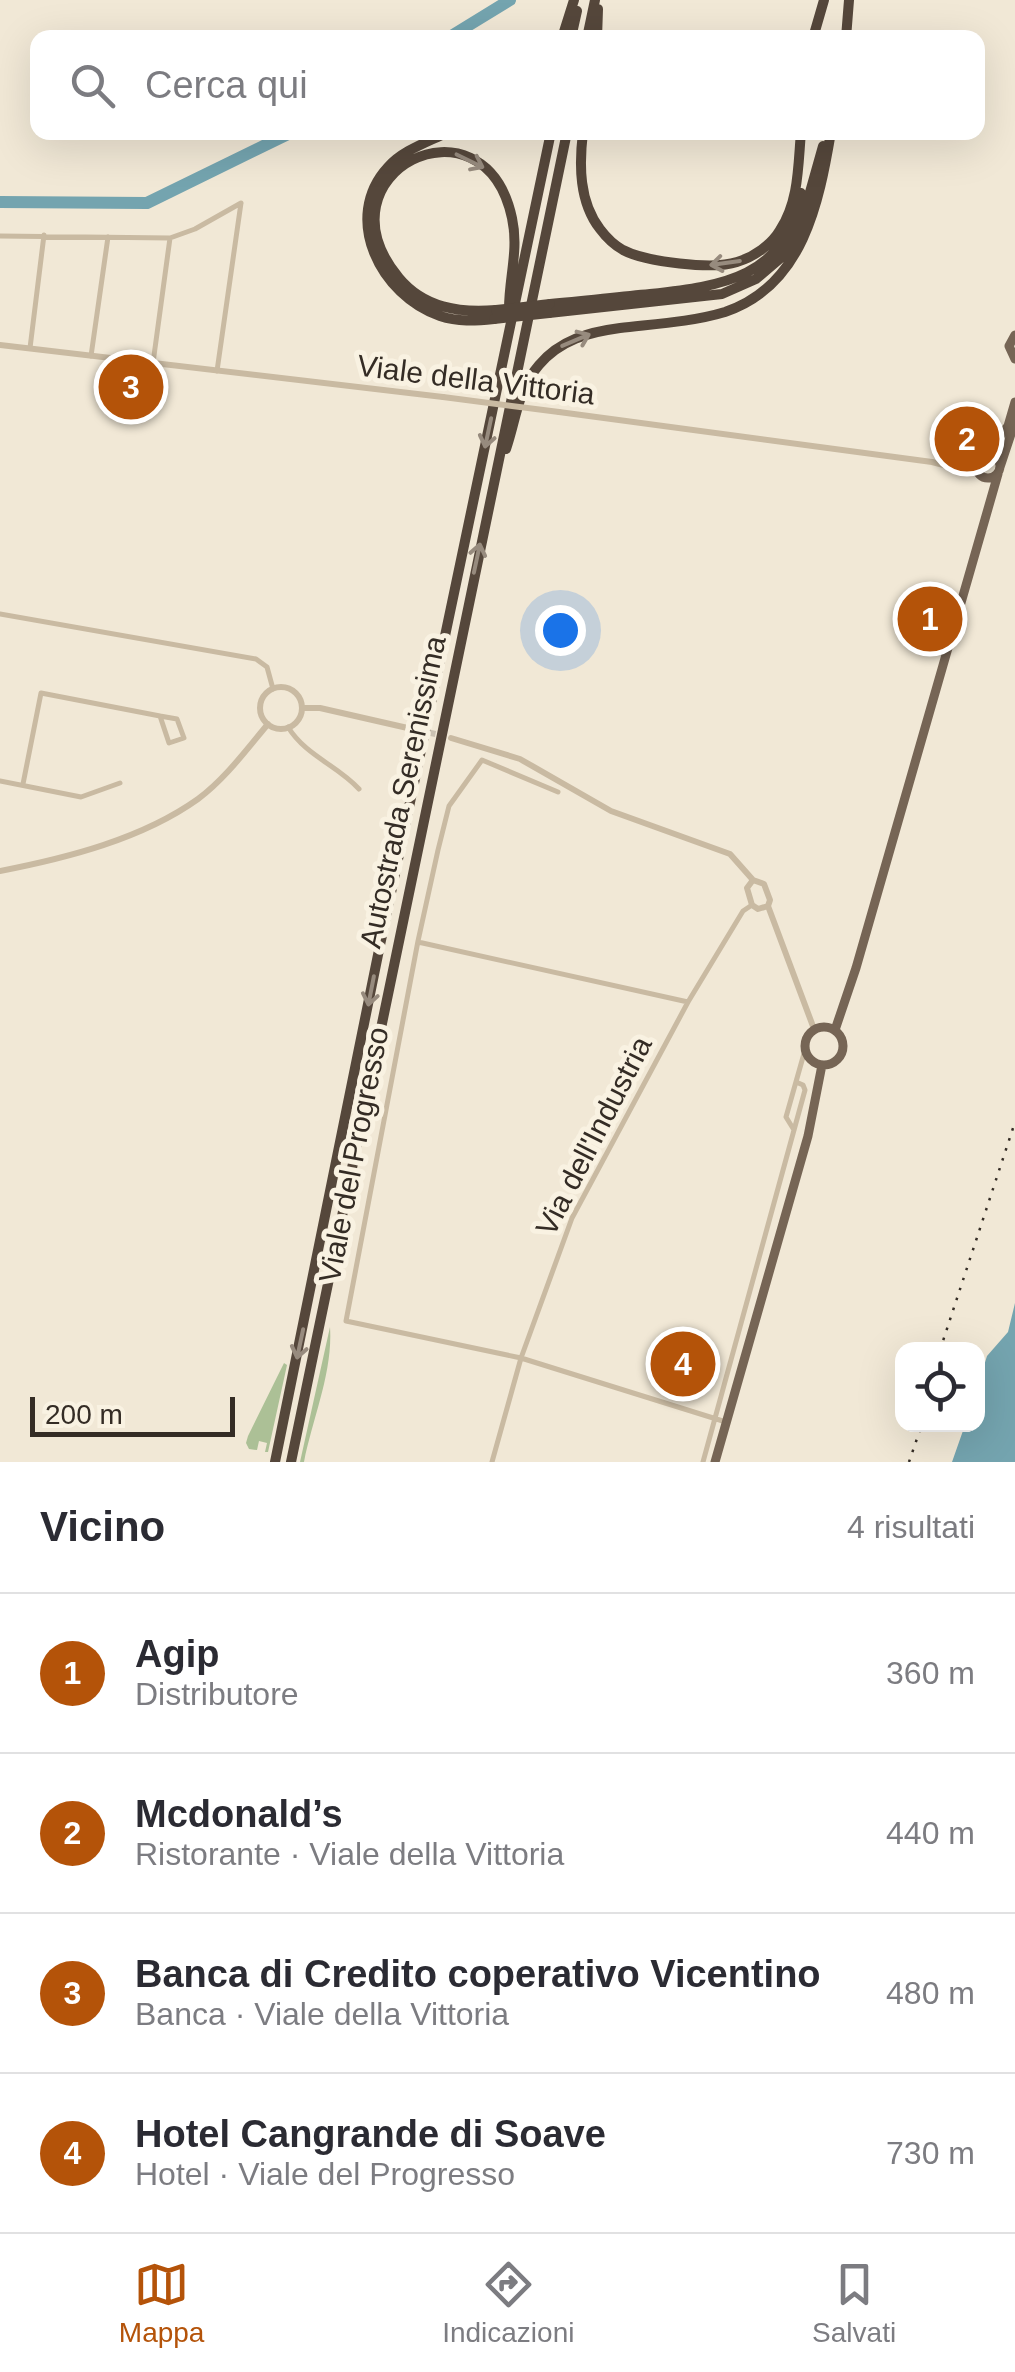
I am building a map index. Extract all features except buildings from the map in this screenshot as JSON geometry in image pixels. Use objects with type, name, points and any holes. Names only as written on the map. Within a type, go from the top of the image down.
[{"type":"highway","points":[[565,30],[577,0]]},
{"type":"highway","points":[[572,30],[577,0]]},
{"type":"highway","points":[[589,30],[596,0]]},
{"type":"highway","points":[[596,0],[597,30]]},
{"type":"highway","points":[[815,30],[824,0]]},
{"type":"highway","points":[[847,30],[849,0]]},
{"type":"highway","points":[[432,140],[396,158],[379,178],[368,204],[370,241],[388,278],[417,304],[452,319],[722,294],[756,279],[783,256],[799,231],[827,140]]},
{"type":"highway","name":"Autostrada Serenissima","points":[[275,1462],[549,140]]},
{"type":"highway","name":"Autostrada Serenissima","points":[[291,1462],[565,140]]},
{"type":"highway","points":[[582,140],[580,163],[584,192],[594,220],[612,242],[639,256],[712,266],[750,257],[780,230],[793,201],[801,140]]},
{"type":"highway","points":[[550,309],[710,288],[760,266],[794,222],[803,183],[802,140]]},
{"type":"highway","points":[[494,478],[508,445],[523,389],[539,364],[555,350],[573,339],[600,331],[724,312],[770,286],[793,258],[814,216],[828,140]]},
{"type":"highway","points":[[495,314],[438,306],[411,290],[386,259],[378,237],[376,206],[388,181],[406,162],[431,152],[466,156],[486,169],[499,184],[512,215],[516,248],[508,336]]},
{"type":"main road","points":[[1015,335],[1009,346],[1015,359]]},
{"type":"main road","points":[[988,508],[987,490],[976,467],[1008,426],[1015,402]]},
{"type":"main road","points":[[835,1030],[1015,420]]},
{"type":"main road","points":[[982,456],[996,458],[999,470]]},
{"type":"main road","points":[[980,475],[992,478],[999,470]]},
{"type":"main road","points":[[822,1026],[835,1030],[842,1041],[841,1054],[831,1064],[811,1060],[805,1050],[806,1040],[814,1029],[822,1026]]},
{"type":"main road","points":[[715,1462],[806,1142],[822,1065]]},
{"type":"street","points":[[0,236],[170,238],[240,203],[217,372]]},
{"type":"street","points":[[30,348],[44,235]]},
{"type":"street","points":[[91,356],[108,237]]},
{"type":"street","points":[[153,363],[170,238]]},
{"type":"street","name":"Viale della Vittoria","points":[[0,345],[559,412],[946,464],[980,475]]},
{"type":"street","name":"Viale della Vittoria","points":[[946,464],[982,456]]},
{"type":"street","points":[[0,614],[258,660],[270,674],[273,688],[261,705],[268,724]]},
{"type":"street","points":[[268,724],[288,727],[298,720],[302,708],[292,690],[273,688]]},
{"type":"street","points":[[23,784],[40,693],[178,719],[184,738],[169,742],[160,716]]},
{"type":"street","points":[[302,708],[320,708],[412,729]]},
{"type":"street","points":[[0,871],[48,862],[116,840],[180,809],[226,773],[268,724]]},
{"type":"street","points":[[288,727],[302,748],[349,777],[359,789]]},
{"type":"street","points":[[451,738],[520,758],[611,811],[730,854],[753,880],[764,884],[770,900],[768,906],[814,1029]]},
{"type":"street","name":"Viale del Progresso","points":[[558,792],[482,760],[449,806],[418,942],[346,1321],[520,1358],[726,1422]]},
{"type":"street","points":[[0,781],[82,797],[120,783]]},
{"type":"street","points":[[753,880],[747,888],[752,905],[758,909],[768,906]]},
{"type":"street","name":"Via dell'Industria","points":[[492,1462],[520,1358],[572,1218],[688,1002],[743,912],[752,905]]},
{"type":"street","points":[[418,942],[688,1002]]},
{"type":"street","points":[[703,1462],[805,1090],[803,1084],[796,1082],[805,1050]]},
{"type":"green space","points":[[330,1327],[325,1378],[304,1462],[300,1462]]},
{"type":"green space","points":[[284,1363],[287,1365],[268,1452],[267,1443],[259,1441],[257,1450],[249,1449],[248,1436]]},
{"type":"water","points":[[1015,1303],[1015,1462],[952,1462],[963,1432],[985,1432],[985,1362],[1008,1332]]},
{"type":"waterway","points":[[461,30],[510,0]]},
{"type":"waterway","points":[[0,202],[147,203],[276,140]]},
{"type":"tunnel","points":[[412,729],[445,736]]},
{"type":"railway","points":[[943,1342],[1015,1122]]},
{"type":"railway","points":[[909,1462],[919,1432]]},
{"type":"place","name":"Banca di Credito coperativo Vicentino","points":[[131,387]]},
{"type":"place","name":"Mcdonald’s","points":[[967,439]]},
{"type":"place","name":"Agip","points":[[930,619]]},
{"type":"place","name":"Hotel Cangrande di Soave","points":[[683,1364]]}]
